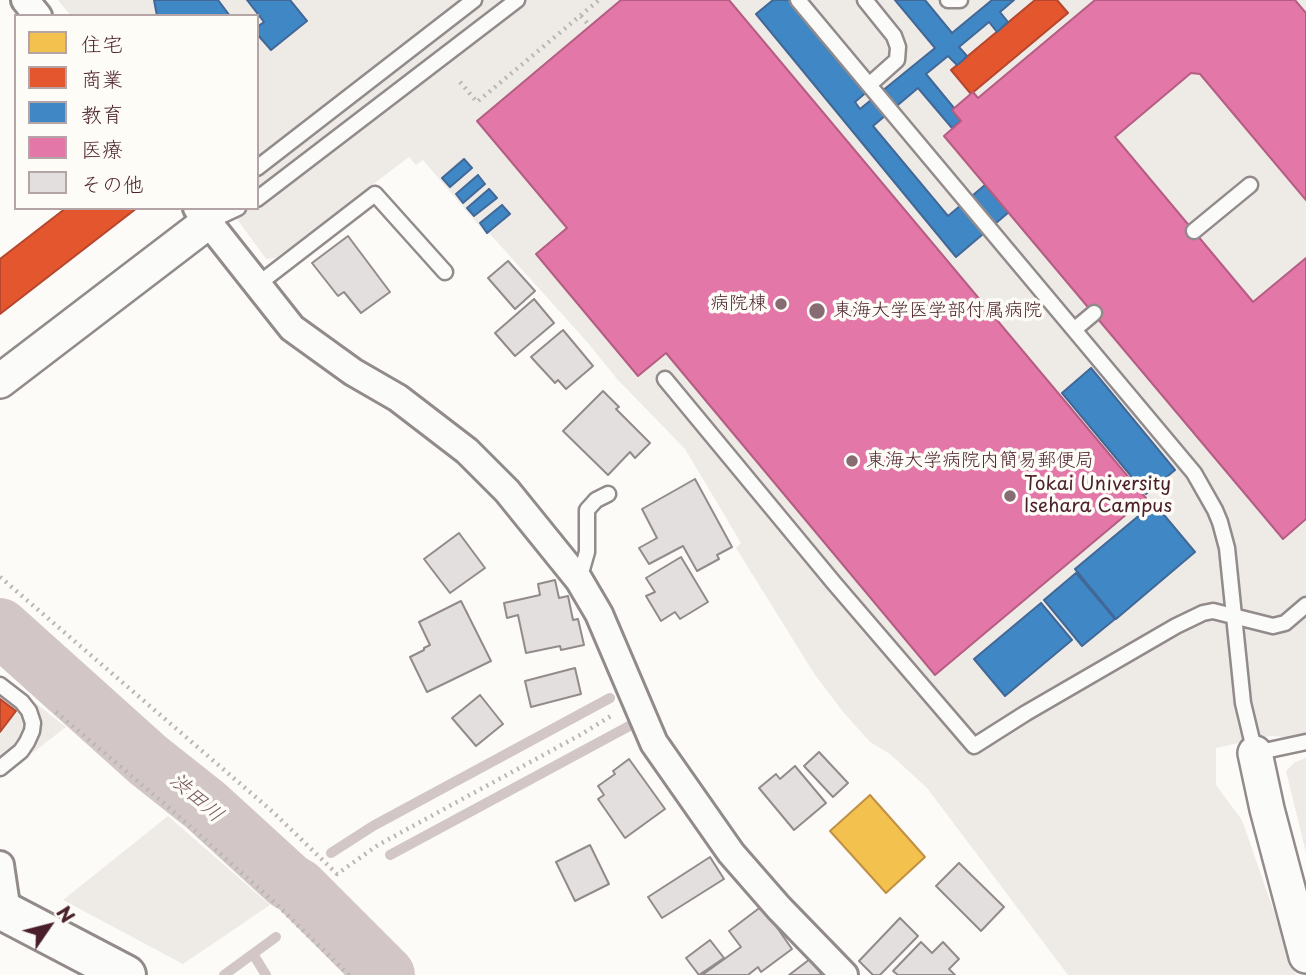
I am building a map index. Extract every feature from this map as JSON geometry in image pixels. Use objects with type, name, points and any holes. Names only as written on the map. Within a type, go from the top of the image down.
[{"type":"highway","points":[[3,911],[126,975]]},
{"type":"street","points":[[24,0],[36,14]]},
{"type":"street","points":[[0,382],[208,213],[257,285],[292,328],[354,372],[398,398],[467,451],[507,491],[579,580],[599,614],[654,743],[731,853],[779,908],[844,975]]},
{"type":"street","points":[[1255,753],[1306,956]]},
{"type":"street","points":[[0,865],[3,911]]},
{"type":"lane","points":[[259,166],[474,0]]},
{"type":"lane","points":[[259,197],[517,0]]},
{"type":"lane","points":[[798,0],[1187,463],[1202,485],[1224,534],[1243,703],[1255,753],[1306,742]]},
{"type":"lane","points":[[864,0],[894,36],[898,47],[897,60],[869,85]]},
{"type":"lane","points":[[948,0],[960,0]]},
{"type":"lane","points":[[1194,231],[1250,185]]},
{"type":"lane","points":[[257,285],[375,194],[445,272]]},
{"type":"lane","points":[[208,213],[226,210]]},
{"type":"lane","points":[[1075,329],[1094,313]]},
{"type":"lane","points":[[665,379],[834,583],[974,746],[1026,713],[1203,613],[1213,611],[1273,626],[1285,623],[1306,605]]},
{"type":"lane","points":[[579,580],[587,552],[587,510],[596,500],[608,494]]},
{"type":"lane","points":[[0,685],[22,702],[33,723],[27,743],[0,768]]},
{"type":"path","points":[[460,82],[477,102],[599,0]]},
{"type":"path","points":[[581,16],[590,26]]},
{"type":"path","points":[[0,577],[273,812],[337,874],[379,845],[580,735],[636,700]]},
{"type":"path","points":[[50,708],[174,812],[274,902],[349,975]]},
{"type":"shaded area","name":"Tokai University Isehara Campus","points":[[58,0],[1306,0],[1306,736],[1270,736],[1216,748],[1216,785],[1242,820],[1296,975],[1068,975],[927,788],[890,754],[870,742],[815,675],[736,548],[741,543],[685,449],[617,379],[588,343],[490,234],[487,235],[423,160],[416,165],[409,157],[276,258],[266,259],[230,210],[259,210],[259,14],[69,14]]},
{"type":"shaded area","points":[[0,675],[66,727],[0,778]]},
{"type":"shaded area","points":[[1306,758],[1306,853],[1286,771],[1295,762]]},
{"type":"shaded area","points":[[168,816],[270,905],[183,964],[63,900]]},
{"type":"building: 住宅","points":[[870,795],[925,857],[886,893],[830,831]]},
{"type":"building: 商業","points":[[1035,0],[1057,0],[1068,13],[971,94],[951,70]]},
{"type":"building: 商業","points":[[63,210],[134,210],[0,314],[0,259]]},
{"type":"building: 商業","points":[[0,699],[16,711],[0,732]]},
{"type":"building: 教育","points":[[154,0],[218,0],[228,14],[157,14]]},
{"type":"building: 教育","points":[[247,0],[290,0],[307,21],[271,50],[259,36],[259,26],[264,22]]},
{"type":"building: 教育","points":[[773,0],[793,0],[869,90],[855,102],[860,109],[935,48],[895,0],[925,0],[952,33],[992,0],[1014,0],[1000,12],[1008,22],[997,32],[989,22],[959,47],[967,56],[962,61],[957,65],[948,56],[926,74],[954,108],[952,110],[961,121],[952,128],[918,88],[873,126],[948,216],[985,185],[1009,212],[956,257],[756,14]]},
{"type":"building: 教育","points":[[464,159],[472,168],[450,187],[442,178]]},
{"type":"building: 教育","points":[[478,175],[485,184],[463,203],[456,194]]},
{"type":"building: 教育","points":[[489,189],[497,198],[474,216],[467,208]]},
{"type":"building: 教育","points":[[502,205],[510,214],[487,233],[480,223]]},
{"type":"building: 教育","points":[[1091,368],[1175,470],[1146,494],[1062,393]]},
{"type":"building: 教育","points":[[1154,503],[1195,552],[1116,619],[1075,569]]},
{"type":"building: 教育","points":[[1076,573],[1115,619],[1082,646],[1044,600]]},
{"type":"building: 教育","points":[[1041,603],[1072,640],[1005,696],[974,659]]},
{"type":"building: 医療","name":"病院棟","points":[[621,0],[729,0],[1146,498],[935,675],[666,353],[638,376],[536,254],[567,228],[477,121]]},
{"type":"building: 医療","points":[[1095,0],[1295,0],[1306,13],[1306,200],[1200,74],[1191,73],[1115,137],[1253,302],[1306,258],[1306,519],[1283,539],[944,136],[961,121],[952,110],[973,92],[978,98]]},
{"type":"building: その他","points":[[348,236],[390,292],[361,313],[344,292],[338,296],[312,263]]},
{"type":"building: その他","points":[[508,261],[535,291],[515,309],[488,278]]},
{"type":"building: その他","points":[[534,299],[554,323],[515,356],[495,333]]},
{"type":"building: その他","points":[[563,330],[593,366],[566,389],[558,380],[555,383],[531,357]]},
{"type":"building: その他","points":[[603,391],[619,407],[616,409],[650,443],[635,458],[630,452],[608,475],[563,431]]},
{"type":"building: その他","points":[[695,479],[732,547],[717,555],[719,559],[697,571],[683,546],[649,564],[639,548],[657,538],[642,509]]},
{"type":"building: その他","points":[[459,533],[485,568],[450,593],[424,559]]},
{"type":"building: その他","points":[[681,557],[708,602],[680,619],[675,612],[661,621],[646,596],[655,592],[646,578]]},
{"type":"building: その他","points":[[555,580],[559,598],[568,596],[573,620],[578,619],[584,645],[561,650],[560,646],[526,653],[518,615],[507,618],[504,603],[540,595],[538,584]]},
{"type":"building: その他","points":[[461,601],[491,661],[427,692],[410,657],[430,645],[419,622]]},
{"type":"building: その他","points":[[575,668],[581,694],[531,707],[525,681]]},
{"type":"building: その他","points":[[480,695],[503,724],[476,746],[452,718]]},
{"type":"building: その他","points":[[819,752],[848,783],[833,797],[804,766]]},
{"type":"building: その他","points":[[629,759],[665,809],[625,838],[598,799],[604,795],[598,786],[615,774],[613,771]]},
{"type":"building: その他","points":[[795,766],[826,803],[794,830],[759,788],[776,774],[780,779]]},
{"type":"building: その他","points":[[590,845],[609,884],[575,901],[556,862]]},
{"type":"building: その他","points":[[710,857],[724,879],[662,918],[648,897]]},
{"type":"building: その他","points":[[959,863],[1004,907],[981,931],[936,886]]},
{"type":"building: その他","points":[[762,906],[792,949],[761,972],[758,967],[748,975],[702,975],[741,947],[729,931]]},
{"type":"building: その他","points":[[900,918],[918,936],[880,975],[873,975],[859,961]]},
{"type":"building: その他","points":[[710,940],[724,958],[699,975],[686,958]]},
{"type":"building: その他","points":[[921,942],[932,953],[943,942],[959,959],[949,969],[955,975],[898,975],[893,971]]},
{"type":"building: その他","points":[[810,959],[822,975],[789,975]]},
{"type":"waterway","name":"渋田川","points":[[0,627],[148,760],[206,806],[288,881],[298,887],[386,975]]},
{"type":"waterway","points":[[331,853],[373,826],[610,698]]},
{"type":"waterway","points":[[390,855],[633,724]]},
{"type":"waterway","points":[[298,887],[312,868]]},
{"type":"waterway","points":[[224,975],[276,937]]},
{"type":"waterway","points":[[253,954],[266,975]]},
{"type":"place","name":"病院棟","points":[[781,304]]},
{"type":"place","name":"東海大学医学部付属病院","points":[[817,311]]},
{"type":"place","name":"東海大学病院内簡易郵便局","points":[[852,461]]},
{"type":"place","name":"Tokai University Isehara Campus","points":[[1010,496]]}]
